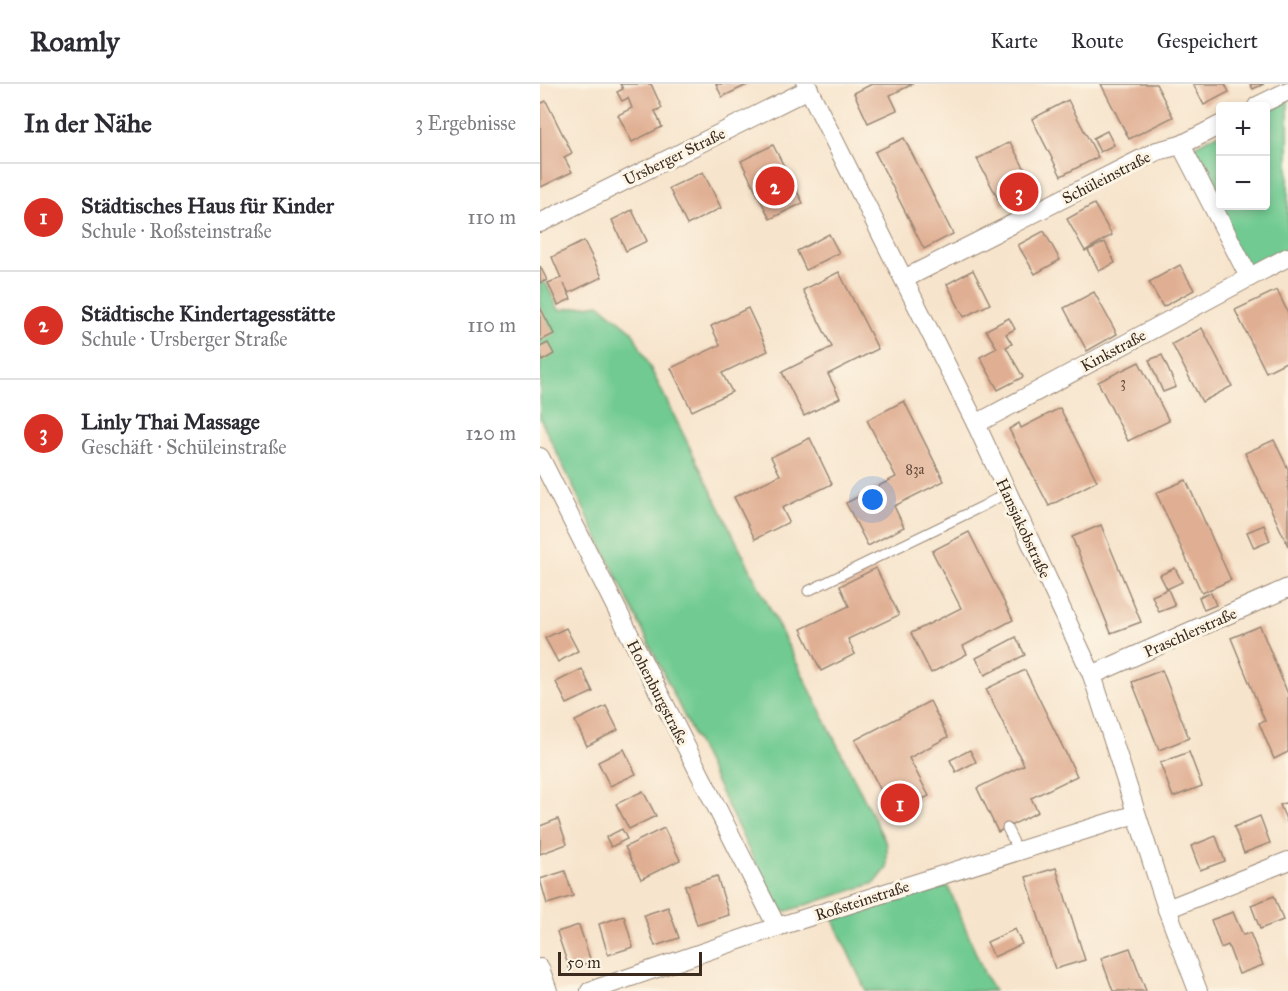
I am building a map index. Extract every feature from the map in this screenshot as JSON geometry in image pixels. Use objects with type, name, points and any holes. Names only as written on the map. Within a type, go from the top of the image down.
[{"type":"street","name":"Ursberger Straße","points":[[540,223],[807,87]]},
{"type":"street","name":"Hansjakobstraße","points":[[807,87],[976,424],[1092,675],[1167,909],[1198,991]]},
{"type":"street","points":[[1265,102],[1288,91]]},
{"type":"street","name":"Schüleinstraße","points":[[904,279],[1157,151],[1181,145],[1216,128]]},
{"type":"street","points":[[1181,145],[1250,277]]},
{"type":"street","name":"Kinkstraße","points":[[976,424],[1288,257]]},
{"type":"street","name":"Hohenburgstraße","points":[[540,458],[777,927]]},
{"type":"street","name":"Praschlerstraße","points":[[1092,675],[1288,588]]},
{"type":"street","name":"Roßsteinstraße","points":[[590,991],[777,927],[1136,814]]},
{"type":"street","points":[[1167,909],[1288,861]]},
{"type":"street","points":[[540,968],[548,991]]},
{"type":"lane","points":[[808,591],[1008,492]]},
{"type":"lane","points":[[1007,828],[1018,850]]},
{"type":"green space","points":[[1288,99],[1288,252],[1246,273],[1186,150],[1216,135],[1216,210],[1270,210],[1270,108]]},
{"type":"green space","points":[[540,271],[559,310],[599,304],[632,331],[887,845],[887,868],[875,883],[784,912],[775,904],[540,418]]},
{"type":"green space","points":[[948,886],[984,973],[994,991],[866,991],[833,920]]},
{"type":"building","points":[[620,84],[651,84],[662,108],[655,111],[662,127],[632,142],[618,115],[632,108],[628,98],[622,101],[617,92],[623,89]]},
{"type":"building","points":[[716,84],[749,84],[722,97]]},
{"type":"building","points":[[872,84],[913,84],[890,95],[897,110],[868,123],[854,93]]},
{"type":"building","points":[[1101,84],[1156,84],[1173,117],[1129,139]]},
{"type":"building","points":[[1193,84],[1225,84],[1229,92],[1204,105]]},
{"type":"building","points":[[1250,84],[1264,84],[1253,89]]},
{"type":"building","points":[[1068,100],[1098,157],[1061,176],[1032,119]]},
{"type":"building","points":[[546,101],[572,153],[564,157],[572,172],[541,187],[540,104]]},
{"type":"building","points":[[1107,131],[1114,145],[1100,152],[1093,138]]},
{"type":"building","points":[[904,138],[953,234],[924,249],[875,152]]},
{"type":"building","points":[[1010,142],[1035,188],[1002,206],[977,159]]},
{"type":"building","points":[[773,145],[803,203],[770,219],[741,161]]},
{"type":"building","points":[[703,172],[721,208],[687,225],[669,188]]},
{"type":"building","points":[[1094,204],[1112,235],[1085,251],[1067,219]]},
{"type":"building","points":[[632,210],[647,241],[626,251],[612,220]]},
{"type":"building","points":[[1044,231],[1060,260],[1035,274],[1018,245]]},
{"type":"building","points":[[829,234],[839,253],[806,270],[797,251]]},
{"type":"building","points":[[584,241],[602,277],[569,293],[564,284],[571,299],[558,305],[548,283],[561,278],[552,257]]},
{"type":"building","points":[[1105,242],[1115,263],[1099,271],[1088,250]]},
{"type":"building","points":[[1180,265],[1194,290],[1163,307],[1149,282]]},
{"type":"building","points":[[540,266],[547,280],[540,283]]},
{"type":"building","points":[[973,270],[990,304],[964,317],[947,284]]},
{"type":"building","points":[[839,272],[878,349],[828,374],[840,398],[804,416],[782,372],[832,347],[803,290]]},
{"type":"building","points":[[1277,290],[1288,313],[1288,361],[1266,372],[1235,310]]},
{"type":"building","points":[[1094,292],[1117,334],[1087,351],[1064,308]]},
{"type":"building","points":[[540,307],[554,334],[540,341]]},
{"type":"building","points":[[748,308],[768,351],[722,373],[732,392],[692,411],[671,368],[720,345],[711,326]]},
{"type":"building","points":[[1009,318],[1015,329],[1006,334],[1012,344],[1006,347],[1023,377],[998,390],[980,357],[997,348],[986,330]]},
{"type":"building","points":[[1202,328],[1232,386],[1202,402],[1172,344]]},
{"type":"building","points":[[548,343],[554,354],[542,361],[540,347]]},
{"type":"building","points":[[1162,355],[1176,387],[1163,392],[1149,360]]},
{"type":"building","points":[[1139,362],[1169,421],[1128,441],[1098,382]]},
{"type":"building","points":[[904,401],[944,481],[894,506],[904,527],[868,546],[846,503],[896,477],[867,420]]},
{"type":"building","points":[[1060,408],[1097,481],[1049,506],[1009,429],[1019,423],[1021,428]]},
{"type":"building","points":[[810,438],[832,484],[782,508],[789,522],[755,539],[734,497],[780,475],[771,457]]},
{"type":"building","points":[[1274,440],[1288,469],[1288,546],[1245,453]]},
{"type":"building","points":[[1186,480],[1231,580],[1202,593],[1156,493]]},
{"type":"building","points":[[1101,525],[1141,622],[1111,633],[1072,537]]},
{"type":"building","points":[[1264,525],[1270,541],[1254,548],[1247,532]]},
{"type":"building","points":[[969,532],[1013,620],[963,646],[967,654],[931,673],[911,633],[961,608],[932,551]]},
{"type":"building","points":[[876,568],[899,615],[848,639],[855,654],[821,671],[801,629],[849,606],[840,586]]},
{"type":"building","points":[[1175,568],[1182,582],[1167,589],[1160,575]]},
{"type":"building","points":[[1168,589],[1175,606],[1159,612],[1152,596]]},
{"type":"building","points":[[1211,593],[1216,605],[1204,610],[1199,597]]},
{"type":"building","points":[[1260,626],[1288,694],[1288,752],[1274,759],[1259,723],[1265,721],[1231,638]]},
{"type":"building","points":[[566,628],[578,651],[558,662],[545,638]]},
{"type":"building","points":[[1016,637],[1025,655],[985,675],[976,658]]},
{"type":"building","points":[[582,669],[593,692],[567,704],[556,682]]},
{"type":"building","points":[[1025,670],[1077,776],[1031,798],[1038,812],[998,832],[977,788],[1024,765],[986,689]]},
{"type":"building","points":[[1162,670],[1189,738],[1159,750],[1132,682]]},
{"type":"building","points":[[930,701],[948,737],[909,758],[929,796],[893,814],[855,740]]},
{"type":"building","points":[[606,706],[618,730],[587,746],[575,721]]},
{"type":"building","points":[[624,749],[636,774],[610,786],[598,762]]},
{"type":"building","points":[[970,750],[976,762],[956,772],[950,760]]},
{"type":"building","points":[[1189,752],[1202,786],[1173,797],[1160,763]]},
{"type":"building","points":[[643,791],[656,816],[629,829],[616,804]]},
{"type":"building","points":[[1288,802],[1288,824],[1280,805]]},
{"type":"building","points":[[1260,816],[1270,843],[1244,853],[1234,827]]},
{"type":"building","points":[[558,819],[567,844],[540,854],[540,826]]},
{"type":"building","points":[[664,828],[680,860],[641,879],[625,847]]},
{"type":"building","points":[[622,829],[627,839],[611,847],[606,837]]},
{"type":"building","points":[[1216,836],[1225,861],[1200,870],[1191,846]]},
{"type":"building","points":[[1056,868],[1085,960],[1055,969],[1026,877]]},
{"type":"building","points":[[565,871],[573,896],[547,904],[540,879]]},
{"type":"building","points":[[717,876],[729,915],[697,925],[685,886]]},
{"type":"building","points":[[1274,896],[1283,920],[1260,929],[1251,905]]},
{"type":"building","points":[[668,907],[679,938],[655,946],[644,915]]},
{"type":"building","points":[[1233,912],[1243,935],[1250,933],[1263,965],[1239,974],[1228,945],[1221,948],[1211,920]]},
{"type":"building","points":[[624,916],[633,947],[608,955],[599,924]]},
{"type":"building","points":[[579,925],[591,962],[569,968],[557,932]]},
{"type":"building","points":[[1015,929],[1022,944],[994,957],[987,942]]},
{"type":"building","points":[[1130,948],[1146,991],[1113,991],[1101,958]]},
{"type":"place","name":"Städtische Kindertagesstätte","points":[[775,186]]},
{"type":"place","name":"Linly Thai Massage","points":[[1019,192]]},
{"type":"place","name":"Städtisches Haus für Kinder","points":[[900,803]]}]
